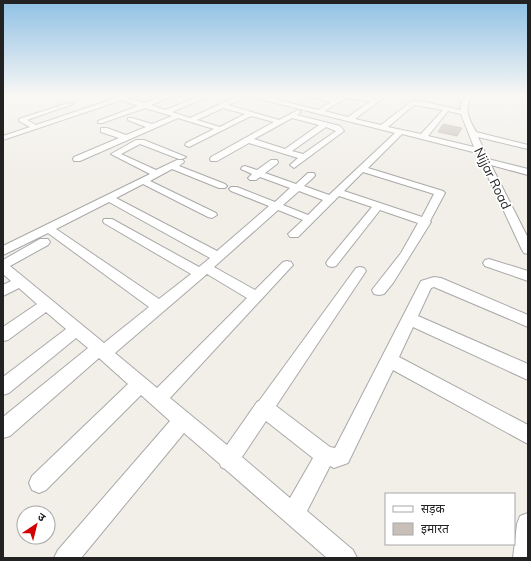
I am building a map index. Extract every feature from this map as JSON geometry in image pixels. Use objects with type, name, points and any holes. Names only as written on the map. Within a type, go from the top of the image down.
[{"type":"street","points":[[24,121],[36,127]]},
{"type":"street","points":[[3,138],[53,121]]},
{"type":"street","points":[[136,121],[153,127]]},
{"type":"street","points":[[77,159],[166,121]]},
{"type":"street","points":[[194,121],[220,129]]},
{"type":"street","points":[[189,145],[236,121]]},
{"type":"street","points":[[294,165],[340,131],[310,121]]},
{"type":"street","points":[[359,121],[480,151]]},
{"type":"street","points":[[383,127],[390,121]]},
{"type":"street","points":[[423,137],[437,121]]},
{"type":"street","name":"Nijjar Road","points":[[468,121],[480,151],[528,250]]},
{"type":"street","points":[[214,159],[280,122]]},
{"type":"street","points":[[286,152],[324,125]]},
{"type":"street","points":[[104,130],[126,138]]},
{"type":"street","points":[[294,234],[401,131]]},
{"type":"street","points":[[156,136],[115,154],[157,174]]},
{"type":"street","points":[[474,136],[528,147]]},
{"type":"street","points":[[474,136],[528,151]]},
{"type":"street","points":[[248,140],[304,158]]},
{"type":"street","points":[[141,142],[222,186]]},
{"type":"street","points":[[486,161],[528,172]]},
{"type":"street","points":[[3,251],[49,229],[178,162]]},
{"type":"street","points":[[255,176],[274,162]]},
{"type":"street","points":[[245,169],[255,176],[330,199]]},
{"type":"street","points":[[362,169],[440,194],[426,222],[397,268],[379,290]]},
{"type":"street","points":[[3,429],[203,271],[311,175]]},
{"type":"street","points":[[143,181],[212,215]]},
{"type":"street","points":[[234,189],[310,219]]},
{"type":"street","points":[[338,192],[426,222]]},
{"type":"street","points":[[109,198],[148,218],[218,258]]},
{"type":"street","points":[[332,263],[378,206]]},
{"type":"street","points":[[108,221],[256,297]]},
{"type":"street","points":[[49,229],[160,306]]},
{"type":"street","points":[[44,242],[3,266],[228,460],[345,558]]},
{"type":"street","points":[[489,263],[528,276]]},
{"type":"street","points":[[158,399],[287,265]]},
{"type":"street","points":[[228,460],[360,271]]},
{"type":"street","points":[[3,292],[20,281]]},
{"type":"street","points":[[263,408],[325,455],[334,458],[341,456],[426,284],[434,282],[441,283],[495,308],[528,321]]},
{"type":"street","points":[[3,335],[48,304]]},
{"type":"street","points":[[410,319],[528,372]]},
{"type":"street","points":[[3,387],[77,329]]},
{"type":"street","points":[[389,360],[528,434]]},
{"type":"street","points":[[39,483],[140,384]]},
{"type":"street","points":[[66,558],[183,420]]},
{"type":"street","points":[[293,514],[325,455]]},
{"type":"building","points":[[443,124],[462,128],[457,136],[438,132]]}]
